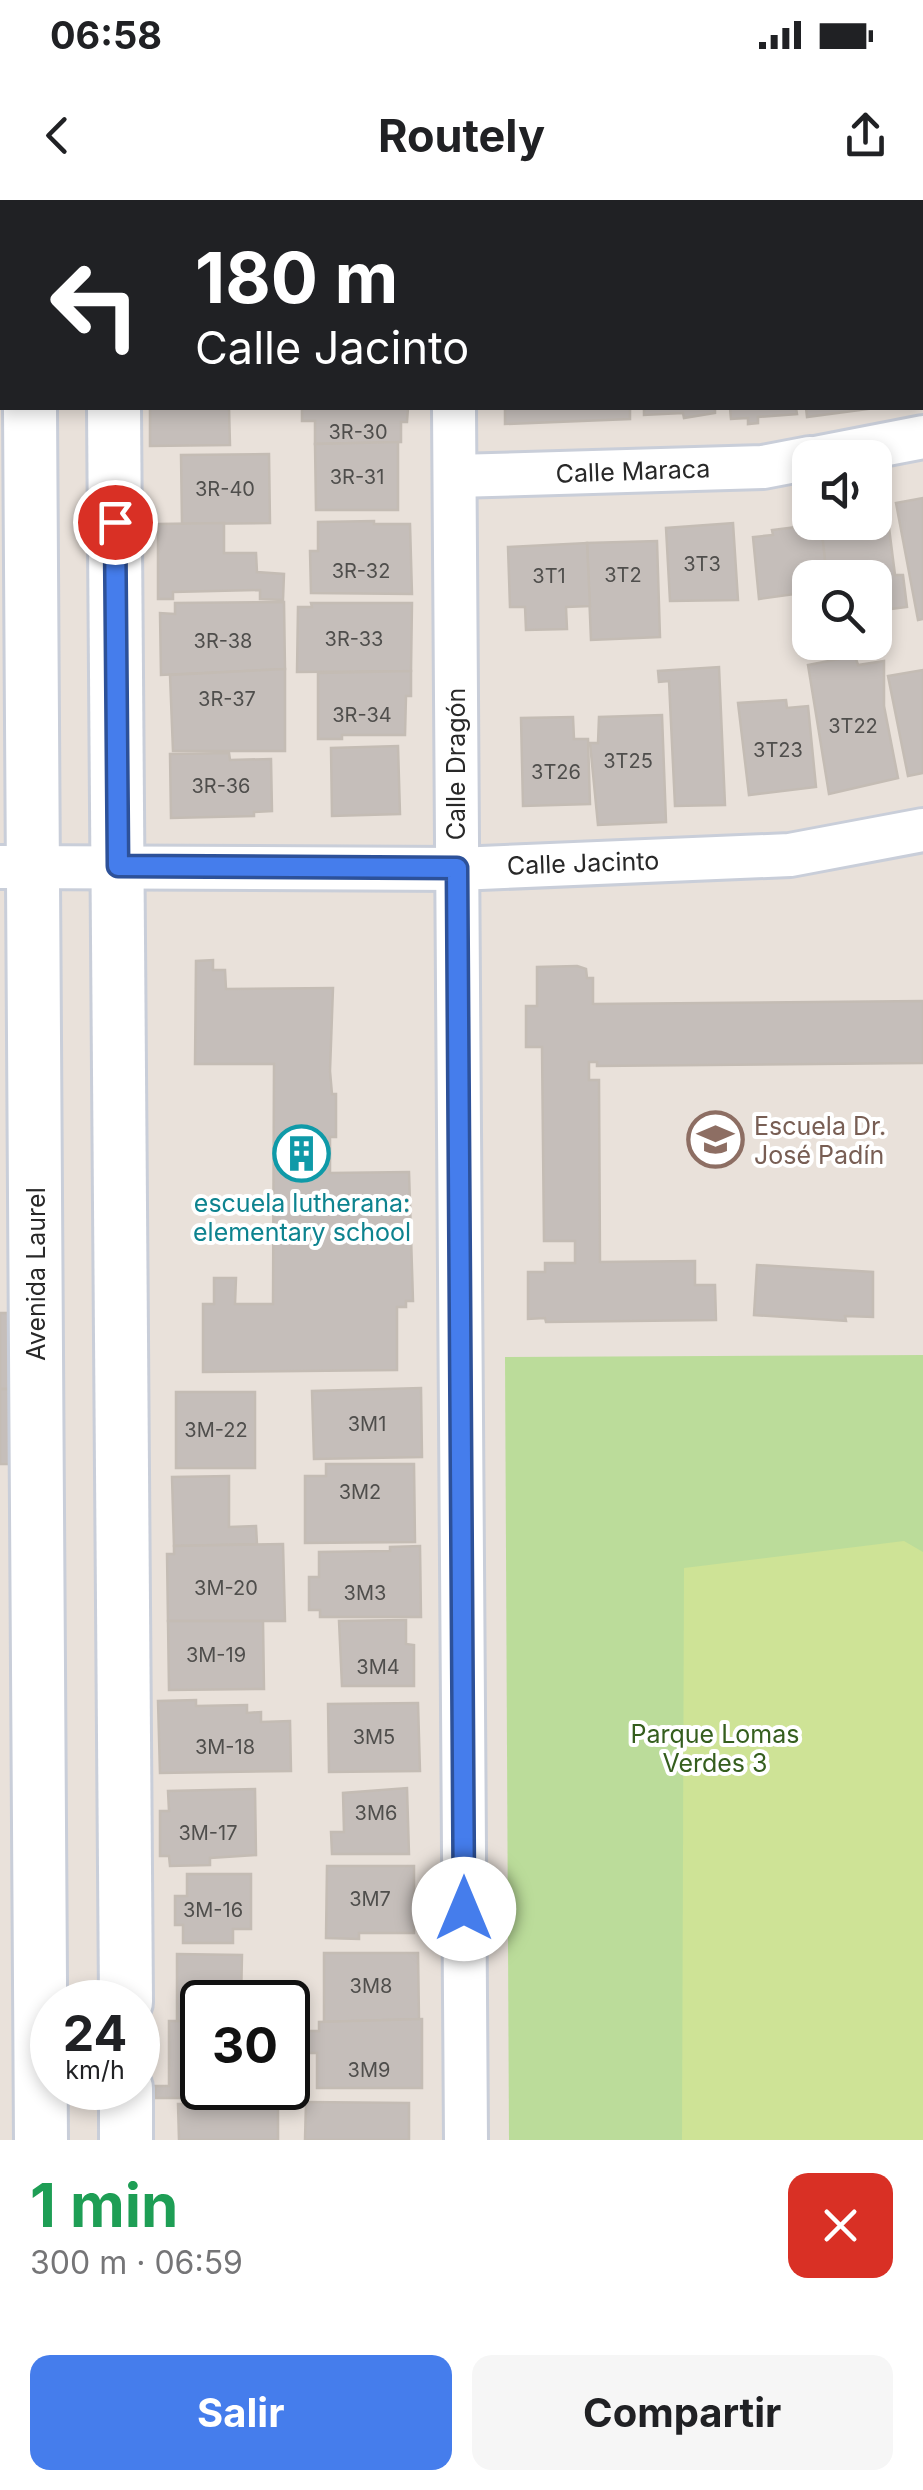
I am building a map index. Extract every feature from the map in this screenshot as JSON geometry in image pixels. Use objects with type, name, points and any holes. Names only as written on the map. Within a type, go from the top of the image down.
[{"type":"street","name":"Avenida Laurel","points":[[30,410],[17,867],[41,2140]]},
{"type":"street","points":[[114,410],[126,1980]]},
{"type":"street","name":"Calle Dragón","points":[[454,410],[466,2140]]},
{"type":"street","name":"Calle Maraca","points":[[892,443],[923,437]]},
{"type":"street","name":"Calle Maraca","points":[[455,476],[763,467],[792,462]]},
{"type":"street","name":"Calle Jacinto","points":[[17,867],[457,868],[790,855],[923,830]]},
{"type":"street","points":[[126,2110],[126,2140]]},
{"type":"green space","name":"Parque Lomas Verdes 3","points":[[923,1355],[923,2140],[509,2140],[505,1357]]},
{"type":"green space","points":[[904,1541],[923,1552],[923,2140],[682,2140],[684,1568]]},
{"type":"building","points":[[150,410],[229,410],[230,445],[150,446]]},
{"type":"building","points":[[302,410],[408,410],[407,422],[401,422],[401,442],[315,444],[315,421],[302,421]]},
{"type":"building","points":[[505,410],[630,410],[630,419],[505,424]]},
{"type":"building","points":[[644,410],[715,410],[684,418],[683,413],[644,415]]},
{"type":"building","points":[[730,410],[796,410],[797,414],[758,417],[758,423],[748,424],[748,418],[731,419]]},
{"type":"building","points":[[806,410],[860,410],[807,417]]},
{"type":"building","points":[[398,442],[398,510],[316,510],[315,444]]},
{"type":"building","points":[[269,454],[270,523],[182,524],[181,455]]},
{"type":"building","points":[[923,498],[923,619],[918,620],[896,503]]},
{"type":"building","points":[[318,522],[410,524],[412,594],[311,593],[310,551],[318,551]]},
{"type":"building","points":[[224,523],[224,553],[256,553],[257,572],[284,574],[283,600],[260,599],[260,590],[173,592],[173,599],[158,599],[158,524]]},
{"type":"building","points":[[733,523],[738,600],[670,601],[666,528]]},
{"type":"building","points":[[792,528],[792,540],[823,540],[825,560],[792,560],[792,594],[759,599],[753,537],[773,535],[772,530]]},
{"type":"building","points":[[822,540],[891,540],[895,575],[903,575],[907,607],[892,609],[892,560],[825,560]]},
{"type":"building","points":[[657,541],[660,637],[591,640],[587,543]]},
{"type":"building","points":[[587,543],[590,606],[566,607],[567,629],[526,630],[525,607],[510,607],[508,547]]},
{"type":"building","points":[[284,602],[285,669],[161,675],[160,613],[175,614],[175,603]]},
{"type":"building","points":[[311,603],[412,603],[411,671],[297,672],[298,607],[312,607]]},
{"type":"building","points":[[834,660],[856,660],[858,665],[884,661],[884,706],[898,778],[829,794],[808,665]]},
{"type":"building","points":[[719,667],[725,805],[675,806],[669,681],[659,682],[658,671]]},
{"type":"building","points":[[285,669],[285,751],[173,751],[170,675]]},
{"type":"building","points":[[923,670],[923,773],[908,776],[888,676]]},
{"type":"building","points":[[411,671],[405,735],[318,739],[318,673]]},
{"type":"building","points":[[786,700],[787,708],[808,706],[816,787],[749,795],[738,703]]},
{"type":"building","points":[[662,715],[666,822],[598,825],[590,743],[598,743],[599,717]]},
{"type":"building","points":[[573,717],[574,739],[588,739],[590,804],[523,806],[521,718]]},
{"type":"building","points":[[398,746],[400,814],[332,816],[331,748]]},
{"type":"building","points":[[229,753],[230,760],[271,759],[272,811],[254,812],[254,816],[171,818],[170,754]]},
{"type":"building","name":"escuela lutherana: elementary school","points":[[213,960],[213,970],[225,970],[226,989],[333,988],[330,1071],[332,1094],[336,1094],[336,1137],[330,1137],[330,1173],[409,1172],[413,1301],[406,1301],[406,1307],[397,1307],[397,1370],[203,1372],[203,1304],[214,1304],[214,1278],[236,1278],[235,1304],[273,1304],[274,1064],[195,1064],[196,961]]},
{"type":"building","points":[[537,967],[586,969],[587,978],[593,978],[593,1004],[923,1001],[923,1063],[597,1066],[597,1062],[589,1062],[589,1080],[599,1080],[600,1262],[695,1261],[695,1285],[715,1285],[716,1320],[528,1319],[528,1272],[545,1272],[545,1263],[575,1263],[575,1241],[544,1241],[542,1047],[526,1047],[526,1006],[537,1006]]},
{"type":"building","points":[[757,1265],[873,1272],[873,1317],[845,1316],[846,1321],[754,1315]]},
{"type":"building","points":[[0,1313],[10,1313],[10,1389],[0,1389]]},
{"type":"building","points":[[421,1388],[422,1457],[314,1459],[312,1391]]},
{"type":"building","points":[[0,1389],[10,1389],[10,1464],[0,1464]]},
{"type":"building","points":[[176,1392],[255,1392],[255,1468],[176,1468]]},
{"type":"building","points":[[326,1464],[414,1464],[415,1542],[305,1543],[305,1476],[326,1476]]},
{"type":"building","points":[[229,1476],[229,1527],[256,1526],[257,1544],[174,1546],[172,1477]]},
{"type":"building","points":[[283,1544],[285,1621],[168,1621],[167,1554],[174,1554],[174,1546]]},
{"type":"building","points":[[420,1546],[421,1617],[320,1617],[320,1610],[309,1610],[309,1577],[319,1577],[319,1552],[390,1551],[390,1547]]},
{"type":"building","points":[[406,1620],[406,1644],[414,1645],[414,1686],[342,1686],[339,1621]]},
{"type":"building","points":[[168,1621],[263,1621],[264,1689],[169,1690]]},
{"type":"building","points":[[196,1700],[196,1706],[247,1705],[247,1713],[261,1712],[261,1722],[290,1721],[291,1771],[160,1773],[158,1701]]},
{"type":"building","points":[[418,1703],[420,1771],[329,1772],[328,1704]]},
{"type":"building","points":[[407,1788],[409,1854],[332,1854],[331,1832],[344,1832],[343,1793]]},
{"type":"building","points":[[255,1789],[256,1855],[210,1858],[210,1865],[170,1866],[169,1856],[160,1856],[160,1811],[169,1811],[168,1791]]},
{"type":"building","points":[[327,1866],[414,1866],[414,1933],[359,1933],[359,1939],[326,1938]]},
{"type":"building","points":[[187,1874],[251,1874],[251,1929],[233,1929],[233,1943],[183,1943],[183,1925],[175,1925],[175,1896],[187,1896]]},
{"type":"building","points":[[324,1953],[418,1953],[419,2019],[324,2022]]},
{"type":"building","points":[[177,1954],[242,1955],[241,1980],[180,1980],[177,2021]]},
{"type":"building","points":[[422,2019],[422,2088],[317,2088],[317,2053],[310,2053],[310,2031],[319,2031],[319,2022]]},
{"type":"building","points":[[169,2021],[180,2021],[180,2098],[160,2098],[160,2086],[169,2086]]},
{"type":"building","points":[[310,2102],[409,2103],[409,2140],[305,2140],[306,2110],[310,2110]]},
{"type":"building","points":[[178,2104],[180,2110],[278,2110],[278,2140],[179,2140]]},
{"type":"place","name":"Escuela Dr. José Padín","points":[[715,1140]]},
{"type":"place","name":"escuela lutherana: elementary school","points":[[302,1154]]},
{"type":"route","points":[[115,522],[118,866],[457,868],[464,1909]]}]
